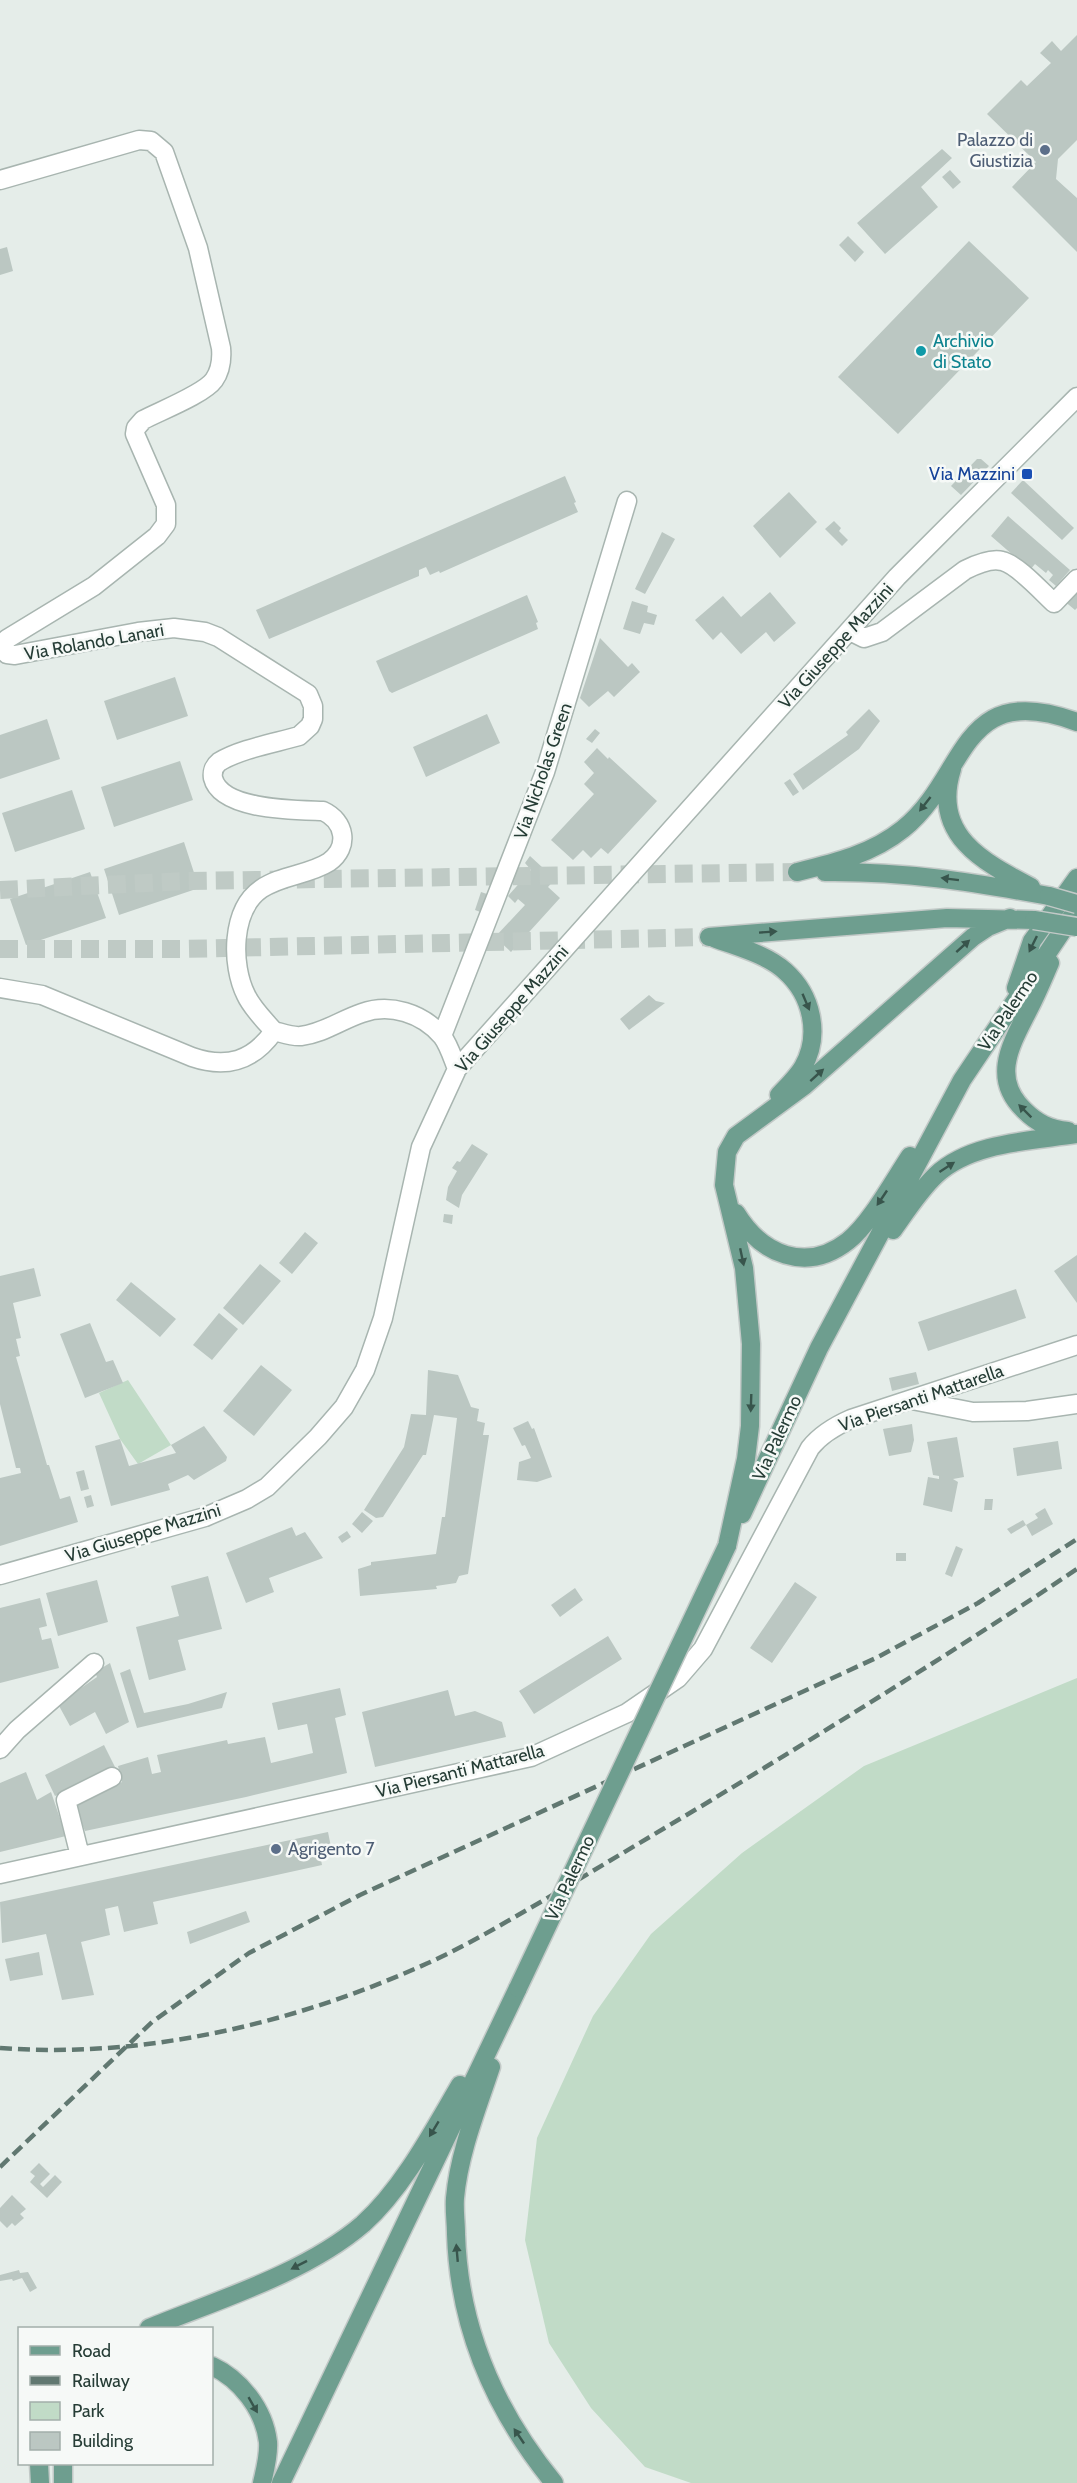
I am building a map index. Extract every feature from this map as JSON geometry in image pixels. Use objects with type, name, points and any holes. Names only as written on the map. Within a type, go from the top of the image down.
[{"type":"main road","points":[[1049,896],[953,879],[899,873],[797,872],[862,853],[904,828],[934,793],[974,733],[1006,715],[1030,711],[1072,721]]},
{"type":"main road","points":[[957,756],[950,774],[948,794],[952,818],[961,838],[984,861],[1049,896],[1076,914]]},
{"type":"main road","points":[[1007,1012],[1032,941],[1077,878]]},
{"type":"main road","points":[[753,1122],[803,1068],[810,1052],[813,1030],[810,1008],[800,988],[784,970],[757,954],[709,936],[946,918],[1034,920],[1076,914]]},
{"type":"main road","points":[[1076,914],[1008,1052],[1006,1072],[1009,1088],[1018,1104],[1039,1124],[1055,1130],[1077,1133]]},
{"type":"main road","name":"Via Palermo","points":[[518,1988],[819,1348],[962,1080],[1076,914]]},
{"type":"main road","points":[[727,1546],[746,1460],[750,1426],[752,1344],[744,1268],[724,1185],[727,1152],[736,1136],[804,1086],[973,937],[988,927],[1010,918]]},
{"type":"main road","points":[[728,1200],[755,1238],[772,1249],[790,1257],[812,1257],[832,1251],[849,1240],[865,1222],[962,1080]]},
{"type":"main road","points":[[847,1296],[916,1197],[936,1174],[959,1159],[983,1151],[1077,1133]]},
{"type":"main road","points":[[151,2327],[284,2272],[326,2251],[364,2223],[394,2188],[423,2146],[518,1988]]},
{"type":"main road","points":[[281,2483],[518,1988]]},
{"type":"main road","points":[[518,1988],[464,2147],[455,2198],[457,2253],[464,2309],[486,2372],[510,2422],[554,2483]]},
{"type":"main road","points":[[213,2367],[241,2385],[264,2425],[268,2443],[267,2462],[262,2483]]},
{"type":"main road","points":[[39,2465],[40,2483]]},
{"type":"main road","points":[[63,2465],[63,2483]]},
{"type":"street","name":"Via Rolando Lanari","points":[[0,180],[139,140],[157,144],[164,152],[198,248],[222,360],[214,381],[204,389],[143,420],[136,428],[135,439],[168,511],[163,531],[94,586],[7,639],[2,652],[15,655],[138,632],[174,628],[190,629],[218,637],[308,694],[314,712],[313,720],[305,732],[219,762],[212,774],[219,788],[252,806],[323,812],[334,816],[342,831],[341,847],[332,860],[259,890],[243,914],[236,940],[237,962],[242,986],[249,1001],[274,1031]]},
{"type":"street","name":"Via Giuseppe Mazzini","points":[[0,1575],[205,1517],[247,1499],[267,1488],[318,1437],[344,1407],[365,1370],[383,1318],[422,1147],[457,1070],[897,577],[1077,397]]},
{"type":"street","name":"Via Nicholas Green","points":[[442,1036],[546,772],[627,501]]},
{"type":"street","points":[[850,631],[864,638],[882,632],[965,570],[980,563],[1002,561],[1021,572],[1054,603],[1077,579]]},
{"type":"street","points":[[0,988],[42,995],[192,1057],[214,1063],[225,1063],[247,1056],[258,1050],[274,1031],[299,1036],[325,1031],[361,1013],[377,1009],[394,1010],[419,1016],[442,1036],[457,1070]]},
{"type":"street","name":"Via Piersanti Mattarella","points":[[0,1874],[531,1757],[627,1713],[678,1678],[703,1649],[810,1448],[817,1439],[839,1424],[1077,1344]]},
{"type":"street","points":[[910,1400],[973,1412],[1027,1411],[1077,1404]]},
{"type":"street","points":[[0,1749],[17,1730],[94,1663]]},
{"type":"street","points":[[80,1856],[66,1800],[112,1777]]},
{"type":"green space","points":[[128,1380],[171,1445],[138,1464],[120,1439],[99,1393]]},
{"type":"green space","points":[[1077,1678],[1077,2483],[691,2483],[645,2467],[591,2408],[549,2343],[525,2240],[537,2138],[593,2016],[651,1934],[742,1853],[864,1766]]},
{"type":"building","name":"Palazzo di Giustizia","points":[[1077,35],[1077,140],[1058,159],[1056,179],[1077,198],[1077,252],[1012,187],[1036,162],[987,114],[1021,80],[1027,86],[1051,63],[1040,53],[1052,41],[1061,51]]},
{"type":"building","points":[[942,149],[952,158],[921,187],[938,207],[885,254],[857,223]]},
{"type":"building","points":[[950,170],[961,182],[953,189],[942,177]]},
{"type":"building","points":[[848,236],[864,252],[855,262],[839,245]]},
{"type":"building","name":"Archivio di Stato","points":[[969,241],[1029,298],[898,434],[838,377]]},
{"type":"building","points":[[7,247],[13,271],[0,275],[0,249]]},
{"type":"building","points":[[977,459],[981,459],[989,466],[961,495],[951,486]]},
{"type":"building","points":[[565,476],[578,512],[440,573],[439,571],[430,575],[426,567],[419,570],[419,576],[269,639],[256,610]]},
{"type":"building","points":[[1023,480],[1074,528],[1062,540],[1011,493]]},
{"type":"building","points":[[789,492],[817,522],[780,558],[753,526]]},
{"type":"building","points":[[1008,516],[1070,570],[1056,586],[1049,580],[1053,575],[1048,570],[1046,573],[1035,564],[1030,570],[991,536]]},
{"type":"building","points":[[834,521],[841,528],[839,531],[848,540],[842,546],[825,529]]},
{"type":"building","points":[[662,532],[675,539],[645,594],[635,589]]},
{"type":"building","points":[[1077,585],[1077,608],[1075,610],[1063,600]]},
{"type":"building","points":[[770,592],[796,623],[774,642],[766,632],[741,654],[721,632],[713,640],[695,620],[723,596],[741,617]]},
{"type":"building","points":[[527,595],[538,622],[536,623],[538,629],[392,693],[389,691],[376,661]]},
{"type":"building","points":[[632,601],[648,606],[647,612],[657,615],[654,625],[644,623],[640,634],[623,629]]},
{"type":"building","points":[[600,638],[628,667],[632,663],[640,672],[614,697],[608,691],[589,707],[580,698]]},
{"type":"building","points":[[175,677],[188,716],[117,740],[104,701]]},
{"type":"building","points":[[869,709],[880,721],[859,749],[803,790],[793,774],[848,735],[846,732]]},
{"type":"building","points":[[487,714],[500,743],[426,777],[413,747]]},
{"type":"building","points":[[47,719],[60,759],[0,779],[0,735]]},
{"type":"building","points":[[595,729],[600,733],[592,743],[586,739]]},
{"type":"building","points":[[597,748],[657,801],[608,854],[601,848],[591,858],[583,850],[573,860],[551,840],[594,794],[584,784],[594,773],[584,762]]},
{"type":"building","points":[[180,761],[193,800],[114,827],[101,787]]},
{"type":"building","points":[[790,779],[799,792],[793,796],[784,783]]},
{"type":"building","points":[[72,790],[85,829],[15,852],[2,813]]},
{"type":"building","points":[[184,842],[199,888],[119,915],[104,869]]},
{"type":"building","points":[[530,856],[555,879],[548,887],[560,898],[511,952],[495,937],[525,905],[518,899],[515,903],[508,896],[531,870],[525,863]]},
{"type":"building","points":[[90,872],[106,918],[26,945],[10,899]]},
{"type":"building","points":[[481,892],[490,895],[483,913],[475,910]]},
{"type":"building","points":[[649,995],[656,1001],[665,1003],[629,1030],[620,1019]]},
{"type":"building","points":[[472,1144],[488,1154],[462,1195],[459,1208],[446,1200],[448,1187],[457,1171],[452,1168],[457,1161],[460,1162]]},
{"type":"building","points":[[444,1214],[453,1215],[452,1224],[443,1222]]},
{"type":"building","points":[[305,1232],[318,1243],[292,1274],[279,1263]]},
{"type":"building","points":[[1077,1255],[1077,1303],[1054,1271]]},
{"type":"building","points":[[260,1264],[281,1281],[243,1325],[223,1308]]},
{"type":"building","points":[[34,1268],[41,1296],[13,1303],[21,1338],[16,1339],[20,1356],[16,1357],[47,1465],[49,1465],[60,1499],[70,1496],[78,1522],[0,1546],[0,1478],[21,1473],[20,1468],[16,1468],[0,1404],[0,1276]]},
{"type":"building","points":[[131,1282],[176,1319],[160,1337],[116,1300]]},
{"type":"building","points":[[1016,1289],[1026,1318],[928,1351],[918,1322]]},
{"type":"building","points":[[219,1313],[238,1329],[212,1360],[193,1345]]},
{"type":"building","points":[[90,1323],[106,1362],[113,1360],[123,1383],[85,1398],[60,1334]]},
{"type":"building","points":[[261,1365],[292,1390],[254,1436],[223,1411]]},
{"type":"building","points":[[428,1370],[458,1375],[471,1407],[479,1409],[477,1421],[485,1423],[483,1435],[489,1435],[468,1574],[459,1576],[456,1583],[436,1586],[437,1589],[360,1596],[358,1569],[371,1565],[371,1562],[436,1554],[442,1517],[445,1517],[457,1418],[434,1415],[426,1455],[423,1455],[383,1517],[376,1518],[364,1510],[404,1447],[411,1414],[426,1415]]},
{"type":"building","points":[[916,1372],[919,1384],[892,1391],[889,1378]]},
{"type":"building","points":[[528,1421],[532,1429],[534,1428],[552,1477],[537,1482],[517,1480],[519,1462],[531,1458],[513,1428]]},
{"type":"building","points":[[912,1424],[914,1440],[911,1452],[889,1456],[883,1429]]},
{"type":"building","points":[[204,1426],[227,1457],[226,1461],[194,1480],[188,1475],[168,1484],[170,1490],[111,1506],[95,1446],[120,1439],[129,1466],[176,1453],[171,1445]]},
{"type":"building","points":[[957,1437],[964,1477],[953,1479],[958,1482],[952,1512],[923,1505],[928,1477],[939,1479],[939,1476],[933,1475],[927,1442]]},
{"type":"building","points":[[1058,1441],[1062,1469],[1017,1476],[1013,1448]]},
{"type":"building","points":[[84,1470],[89,1489],[81,1491],[76,1472]]},
{"type":"building","points":[[91,1495],[94,1506],[87,1508],[84,1497]]},
{"type":"building","points":[[985,1499],[993,1499],[992,1510],[984,1510]]},
{"type":"building","points":[[1045,1508],[1053,1524],[1032,1536],[1026,1525],[1038,1518],[1035,1514]]},
{"type":"building","points":[[362,1512],[373,1521],[362,1533],[352,1524]]},
{"type":"building","points":[[1023,1520],[1026,1525],[1011,1534],[1007,1529]]},
{"type":"building","points":[[292,1527],[296,1536],[305,1532],[323,1558],[269,1578],[274,1592],[246,1603],[226,1553]]},
{"type":"building","points":[[347,1531],[351,1537],[342,1543],[338,1537]]},
{"type":"building","points":[[956,1546],[963,1549],[952,1577],[945,1574]]},
{"type":"building","points":[[896,1553],[906,1553],[906,1561],[896,1561]]},
{"type":"building","points":[[208,1576],[222,1629],[178,1640],[186,1670],[149,1680],[136,1627],[179,1616],[171,1586]]},
{"type":"building","points":[[97,1580],[108,1622],[58,1636],[46,1593]]},
{"type":"building","points":[[795,1582],[817,1597],[772,1663],[750,1648]]},
{"type":"building","points":[[575,1588],[583,1600],[560,1617],[551,1605]]},
{"type":"building","points":[[40,1598],[47,1626],[39,1628],[42,1640],[51,1638],[59,1668],[0,1683],[0,1608]]},
{"type":"building","points":[[608,1636],[622,1659],[534,1714],[519,1691]]},
{"type":"building","points":[[110,1663],[129,1722],[106,1734],[95,1712],[70,1726],[58,1704],[97,1677],[95,1672]]},
{"type":"building","points":[[130,1669],[144,1713],[188,1704],[227,1692],[222,1708],[137,1728],[120,1673]]},
{"type":"building","points":[[340,1688],[346,1715],[335,1718],[347,1773],[85,1831],[74,1804],[122,1782],[118,1766],[148,1757],[152,1774],[161,1772],[157,1755],[227,1740],[228,1744],[265,1737],[271,1763],[313,1753],[307,1724],[278,1730],[272,1703]]},
{"type":"building","points":[[448,1690],[455,1716],[475,1711],[502,1722],[506,1737],[375,1767],[362,1712]]},
{"type":"building","points":[[104,1745],[115,1767],[55,1796],[45,1775]]},
{"type":"building","points":[[26,1772],[37,1800],[51,1792],[66,1836],[0,1852],[0,1783]]},
{"type":"building","points":[[328,1832],[331,1847],[319,1849],[322,1865],[153,1902],[158,1924],[124,1932],[118,1906],[105,1909],[110,1935],[81,1942],[94,1995],[62,2000],[46,1934],[2,1943],[0,1902]]},
{"type":"building","points":[[246,1911],[250,1922],[190,1944],[187,1932]]},
{"type":"building","points":[[39,1952],[43,1975],[10,1981],[5,1959]]},
{"type":"building","points":[[39,2163],[50,2174],[40,2184],[43,2187],[55,2175],[62,2182],[47,2198],[30,2182],[35,2176],[30,2172]]},
{"type":"building","points":[[12,2195],[26,2209],[20,2214],[24,2218],[15,2226],[12,2223],[7,2228],[0,2221],[0,2208]]},
{"type":"building","points":[[19,2270],[20,2273],[28,2272],[37,2288],[30,2292],[22,2278],[0,2281],[0,2275]]},
{"type":"tunnel","points":[[0,890],[187,881],[797,872]]},
{"type":"tunnel","points":[[0,949],[181,949],[709,937]]},
{"type":"railway","points":[[0,2167],[152,2022],[249,1953],[360,1895],[876,1658],[978,1603],[1077,1539]]},
{"type":"railway","points":[[0,2048],[55,2050],[109,2048],[164,2042],[219,2032],[326,2003],[428,1963],[501,1925],[705,1804],[892,1689],[1077,1569]]},
{"type":"place","name":"Palazzo di Giustizia","points":[[1045,150]]},
{"type":"place","name":"Archivio di Stato","points":[[921,351]]},
{"type":"place","name":"Via Mazzini","points":[[1027,474]]},
{"type":"place","name":"Agrigento 7","points":[[276,1849]]}]
